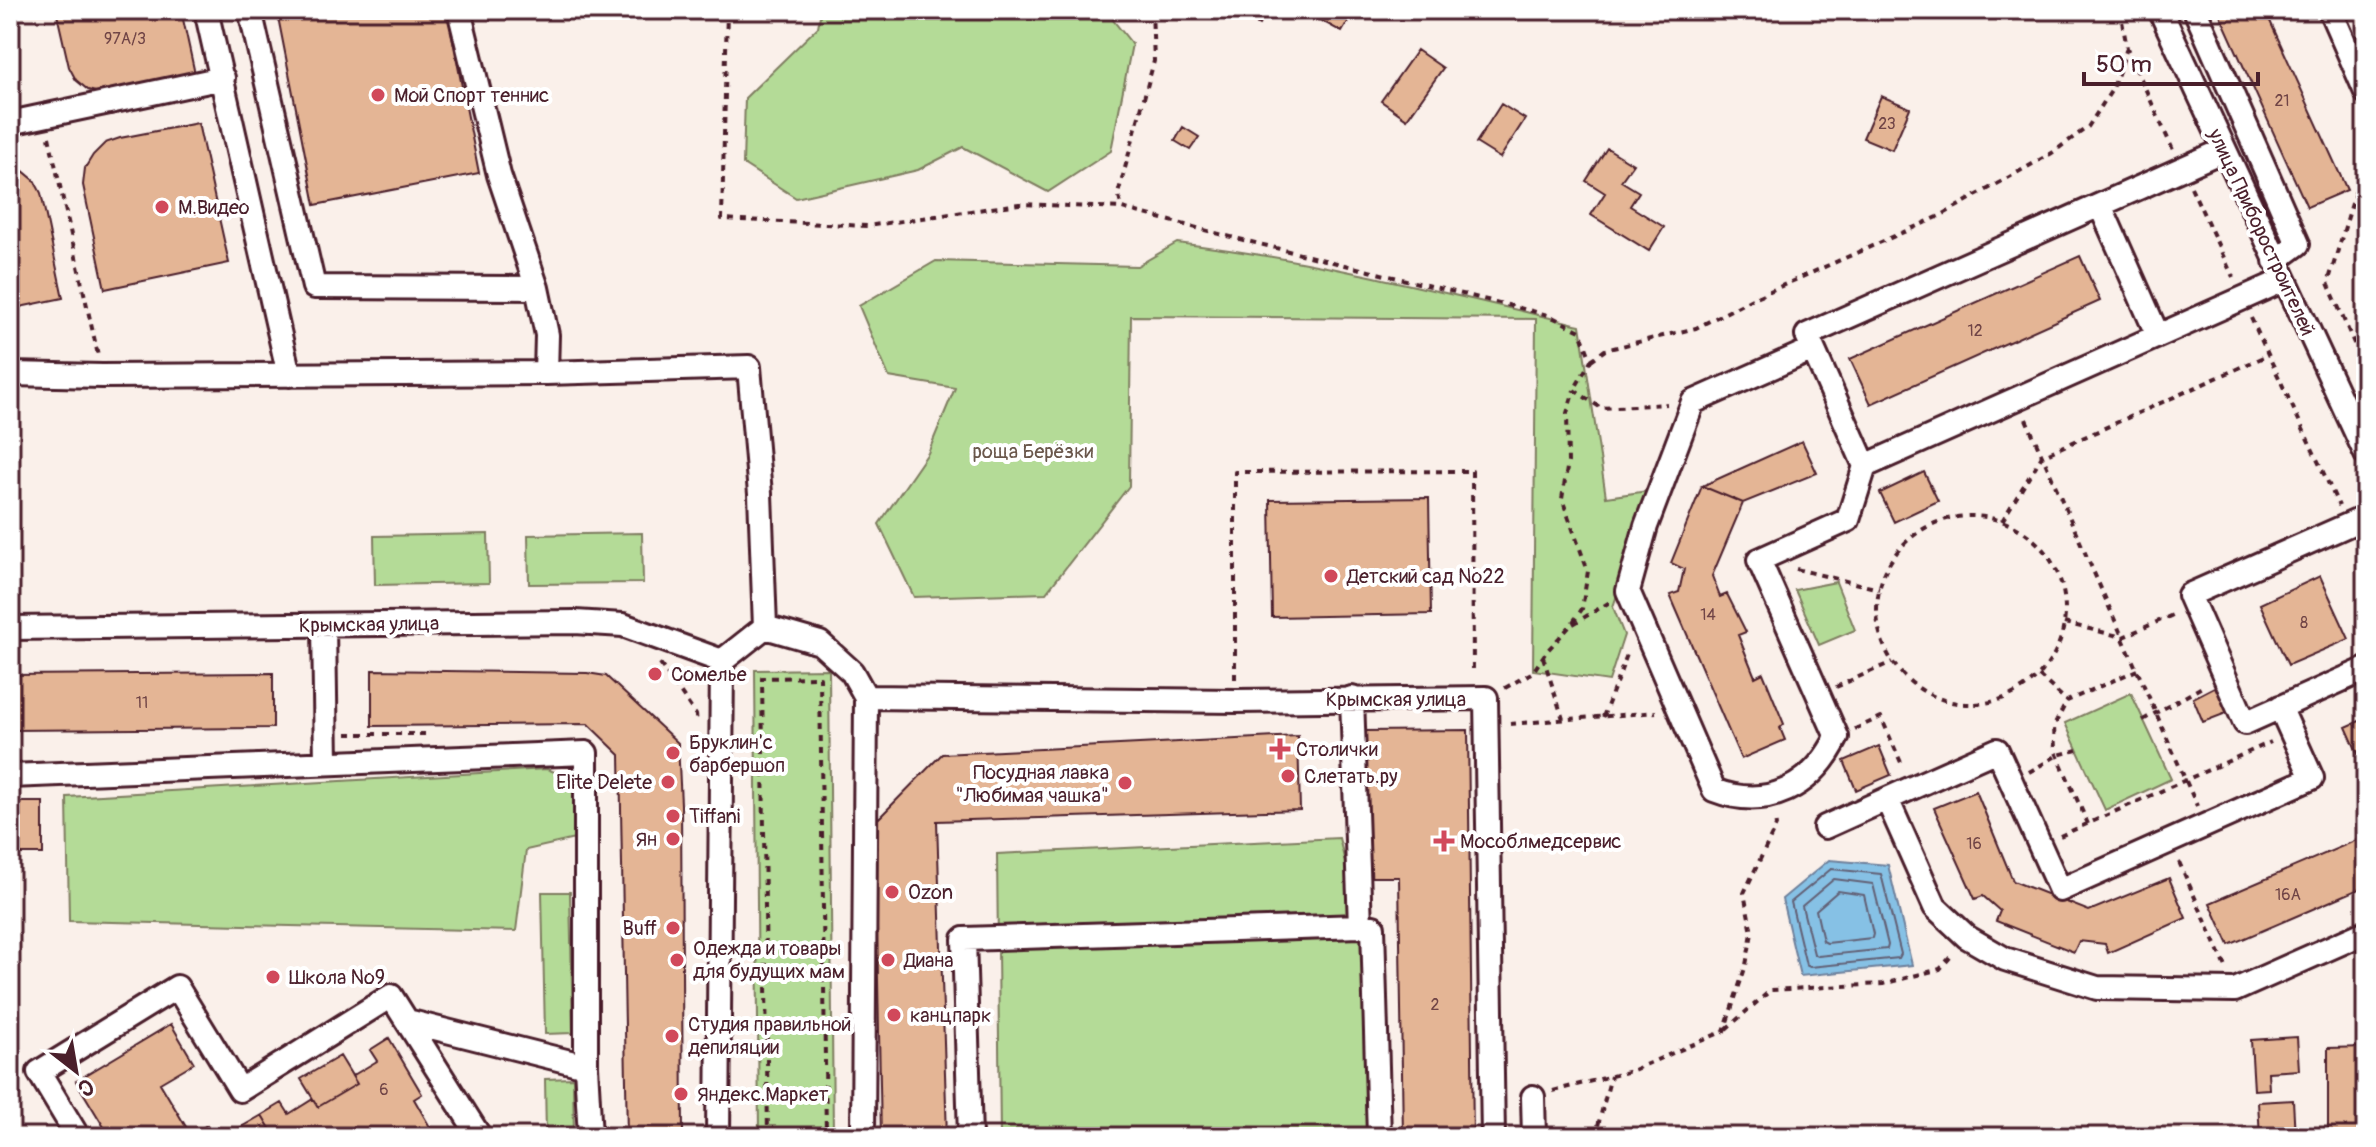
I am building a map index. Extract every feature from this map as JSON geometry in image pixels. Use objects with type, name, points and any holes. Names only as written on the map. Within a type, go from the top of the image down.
[{"type":"street","points":[[206,10],[289,375]]},
{"type":"street","points":[[250,10],[314,287],[537,288]]},
{"type":"street","points":[[459,10],[499,175],[537,288],[547,335],[546,373]]},
{"type":"street","name":"улица Приборостроителей","points":[[2160,10],[2366,454]]},
{"type":"street","points":[[1865,466],[2158,336],[2280,270],[2298,244],[2195,10]]},
{"type":"street","points":[[2330,10],[2366,92]]},
{"type":"street","points":[[10,123],[223,78]]},
{"type":"street","points":[[1813,349],[1693,402],[1646,526],[1628,591],[1714,790],[1733,797],[1772,795],[1805,780],[1820,767],[1837,737],[1759,560],[1848,520],[1865,466],[1807,335],[2224,150]]},
{"type":"street","points":[[2100,205],[2158,336]]},
{"type":"street","points":[[10,374],[546,373],[749,367],[760,494],[765,627]]},
{"type":"street","points":[[2366,517],[2189,595],[2245,723],[2366,669]]},
{"type":"street","name":"Крымская улица","points":[[10,628],[575,622],[623,625],[722,661]]},
{"type":"street","points":[[324,625],[326,763]]},
{"type":"street","points":[[718,1137],[722,661],[765,627]]},
{"type":"street","points":[[765,627],[820,643],[852,672],[866,697],[863,1137]]},
{"type":"street","name":"Крымская улица","points":[[866,697],[1236,701],[1480,698],[1487,726],[1493,1137]]},
{"type":"street","points":[[1352,698],[1360,926]]},
{"type":"street","points":[[1825,827],[1997,750],[2060,890],[2312,778],[2280,707]]},
{"type":"street","points":[[10,776],[586,753],[586,1066],[590,1137]]},
{"type":"street","points":[[1887,799],[1935,907],[1967,937],[2005,959],[2097,988],[2235,990],[2366,932]]},
{"type":"street","points":[[970,1137],[964,939],[1360,926],[1373,927],[1379,1137]]},
{"type":"street","points":[[78,1137],[39,1072],[177,987],[240,1090],[391,996],[480,1137]]},
{"type":"street","points":[[407,1021],[586,1066]]},
{"type":"street","points":[[1533,1097],[1534,1137]]},
{"type":"path","points":[[727,10],[722,219],[867,226],[1019,204],[1122,208],[1548,315],[1580,331],[1591,360]]},
{"type":"path","points":[[1122,208],[1118,194],[1154,61],[1152,10]]},
{"type":"path","points":[[1236,701],[1235,472],[1472,471],[1480,698],[1533,672],[1582,609],[1588,571],[1562,499],[1568,462],[1567,413],[1574,390],[1591,360],[1605,350],[1696,328],[1752,299],[1940,216],[2052,153],[2088,127],[2113,88],[2127,48]]},
{"type":"path","points":[[44,115],[102,376]]},
{"type":"path","points":[[2366,157],[2328,283],[2366,371]]},
{"type":"path","points":[[2002,521],[2042,456],[2268,355]]},
{"type":"path","points":[[1574,390],[1601,408],[1693,402]]},
{"type":"path","points":[[2017,398],[2206,825]]},
{"type":"path","points":[[1958,516],[1990,517],[2020,529],[2048,555],[2058,573],[2064,595],[2064,623],[2056,649],[2038,676],[2008,696],[1963,703],[1937,697],[1924,690],[1912,683],[1892,662],[1878,625],[1879,589],[1889,563],[1910,538],[1930,525],[1958,516]]},
{"type":"path","points":[[1759,560],[1879,589]]},
{"type":"path","points":[[1571,625],[1628,591]]},
{"type":"path","points":[[2064,623],[2123,637],[2193,606]]},
{"type":"path","points":[[1603,717],[1641,620]]},
{"type":"path","points":[[1543,657],[1563,720]]},
{"type":"path","points":[[1818,694],[1892,662]]},
{"type":"path","points":[[2088,824],[2055,750],[2054,726],[2067,701],[2137,670]]},
{"type":"path","points":[[2143,720],[2224,675]]},
{"type":"path","points":[[2038,676],[2067,701]]},
{"type":"path","points":[[768,1137],[762,678],[820,677],[826,1137]]},
{"type":"path","points":[[1487,726],[1680,710]]},
{"type":"path","points":[[1837,737],[1881,717],[1913,788]]},
{"type":"path","points":[[2040,845],[2292,733]]},
{"type":"path","points":[[344,734],[435,734]]},
{"type":"path","points":[[2011,782],[2058,755],[2077,750]]},
{"type":"path","points":[[1724,1031],[1746,965],[1752,933],[1744,893],[1776,826],[1772,795]]},
{"type":"path","points":[[2170,841],[2235,990]]},
{"type":"path","points":[[1533,1097],[1631,1071],[1724,1031],[1771,990],[1883,984],[1940,969],[1967,937]]},
{"type":"path","points":[[1595,1137],[1611,1076]]},
{"type":"green space","points":[[821,10],[1116,10],[1113,20],[1132,44],[1111,151],[1048,192],[963,147],[918,170],[796,198],[743,164],[745,98],[818,27]]},
{"type":"green space","name":"роща Берёзки","points":[[1177,243],[1329,268],[1580,325],[1606,497],[1648,491],[1640,526],[1613,607],[1624,635],[1609,681],[1533,670],[1536,319],[1131,316],[1129,486],[1046,593],[914,597],[879,524],[928,453],[955,388],[889,377],[859,306],[936,261],[1137,266]]},
{"type":"green space","points":[[642,533],[643,583],[529,584],[528,535]]},
{"type":"green space","points":[[488,534],[489,583],[375,585],[374,536]]},
{"type":"green space","points":[[1836,582],[1855,630],[1819,645],[1795,590]]},
{"type":"green space","points":[[829,669],[833,1137],[759,1137],[755,670]]},
{"type":"green space","points":[[2131,693],[2171,779],[2105,810],[2065,723]]},
{"type":"green space","points":[[547,769],[572,779],[579,838],[526,850],[516,931],[69,921],[67,797]]},
{"type":"green space","points":[[1339,838],[1363,934],[1368,1137],[1000,1137],[997,854]]},
{"type":"green space","points":[[542,892],[570,892],[573,1033],[545,1034]]},
{"type":"green space","points":[[573,1078],[574,1137],[546,1137],[545,1079]]},
{"type":"water","points":[[1829,860],[1888,865],[1912,965],[1800,976],[1782,899]]},
{"type":"building","points":[[56,10],[181,10],[195,74],[103,94],[88,90],[76,80],[69,67]]},
{"type":"building","name":"Мой Спорт теннис","points":[[314,10],[447,10],[479,173],[315,205],[278,17]]},
{"type":"building","points":[[1236,10],[1268,10],[1259,25]]},
{"type":"building","points":[[1309,10],[1355,10],[1342,32],[1307,13]]},
{"type":"building","points":[[2218,10],[2265,10],[2347,190],[2307,207]]},
{"type":"building","points":[[1417,50],[1443,68],[1407,119],[1381,101]]},
{"type":"building","points":[[1881,96],[1910,108],[1892,150],[1863,138]]},
{"type":"building","points":[[1501,104],[1525,119],[1500,158],[1476,143]]},
{"type":"building","points":[[198,123],[229,263],[105,289],[83,185],[85,168],[105,143]]},
{"type":"building","points":[[1183,127],[1199,137],[1190,150],[1175,141]]},
{"type":"building","points":[[1607,148],[1633,164],[1621,181],[1639,192],[1630,206],[1664,227],[1649,251],[1591,215],[1605,193],[1586,181]]},
{"type":"building","points":[[10,166],[22,170],[34,180],[41,193],[63,298],[10,309]]},
{"type":"building","points":[[2080,256],[2100,301],[1871,404],[1850,359]]},
{"type":"building","points":[[1802,441],[1817,473],[1743,503],[1702,486]]},
{"type":"building","points":[[1924,472],[1938,501],[1894,522],[1880,493]]},
{"type":"building","points":[[1702,486],[1743,503],[1712,576],[1720,597],[1727,594],[1746,632],[1738,635],[1755,677],[1763,673],[1784,724],[1780,728],[1785,740],[1741,759],[1670,595],[1679,592],[1684,569],[1671,563]]},
{"type":"building","points":[[1429,498],[1431,614],[1272,617],[1270,500]]},
{"type":"building","points":[[2320,576],[2349,639],[2288,665],[2260,604]]},
{"type":"building","points":[[372,670],[587,673],[606,676],[678,743],[683,1137],[627,1137],[620,755],[588,724],[372,726]]},
{"type":"building","points":[[273,673],[273,728],[10,730],[10,675]]},
{"type":"building","points":[[2216,686],[2229,712],[2203,722],[2193,698]]},
{"type":"building","points":[[2366,718],[2366,772],[2346,727]]},
{"type":"building","points":[[1468,730],[1473,1137],[1403,1137],[1399,877],[1365,877],[1364,731]]},
{"type":"building","points":[[1298,736],[1300,810],[937,821],[947,1137],[881,1137],[875,822],[942,754]]},
{"type":"building","points":[[1879,746],[1891,775],[1856,790],[1844,761]]},
{"type":"building","points":[[1976,791],[2013,881],[2089,911],[2169,878],[2186,918],[2108,953],[2105,944],[2079,941],[2074,952],[1996,921],[2000,911],[1983,896],[1975,899],[1934,808]]},
{"type":"building","points":[[10,802],[43,802],[43,854],[10,854]]},
{"type":"building","points":[[2366,836],[2366,886],[2229,945],[2210,903]]},
{"type":"building","points":[[171,1024],[194,1063],[160,1083],[192,1137],[110,1137],[76,1081]]},
{"type":"building","points":[[2297,1037],[2299,1070],[2268,1072],[2269,1089],[2254,1090],[2251,1040]]},
{"type":"building","points":[[389,1038],[422,1094],[414,1099],[434,1134],[443,1129],[448,1137],[275,1137],[262,1115],[282,1103],[289,1114],[313,1099],[318,1107],[357,1084],[352,1076],[377,1061],[370,1050]]},
{"type":"building","points":[[2366,1047],[2366,1137],[2328,1137],[2328,1048]]},
{"type":"building","points":[[340,1056],[357,1084],[318,1107],[301,1079]]},
{"type":"building","points":[[2293,1100],[2295,1137],[2260,1137],[2258,1102]]},
{"type":"building","points":[[262,1115],[275,1137],[224,1137]]},
{"type":"building","points":[[207,1125],[214,1137],[192,1137],[191,1135]]},
{"type":"place","name":"Мой Спорт теннис","points":[[378,95]]},
{"type":"place","name":"М.Видео","points":[[162,207]]},
{"type":"place","name":"Детский сад №22","points":[[1331,576]]},
{"type":"place","name":"Сомелье","points":[[655,674]]},
{"type":"place","name":"Столички","points":[[1280,749]]},
{"type":"place","name":"Бруклин'с барбершоп","points":[[673,753]]},
{"type":"place","name":"Слетать.ру","points":[[1288,776]]},
{"type":"place","name":"Elite Delete","points":[[668,782]]},
{"type":"place","name":"Посудная лавка \"Любимая чашка\"","points":[[1125,783]]},
{"type":"place","name":"Tiffani","points":[[673,816]]},
{"type":"place","name":"Ян","points":[[673,839]]},
{"type":"place","name":"Мособлмедсервис","points":[[1444,841]]},
{"type":"place","name":"Ozon","points":[[892,892]]},
{"type":"place","name":"Buff","points":[[673,928]]},
{"type":"place","name":"Одежда и товары для будущих мам","points":[[677,960]]},
{"type":"place","name":"Диана","points":[[888,960]]},
{"type":"place","name":"Школа №9","points":[[273,977]]},
{"type":"place","name":"канцпарк","points":[[894,1015]]},
{"type":"place","name":"Студия правильной депиляции","points":[[672,1036]]},
{"type":"place","name":"Яндекс.Маркет","points":[[681,1094]]}]
